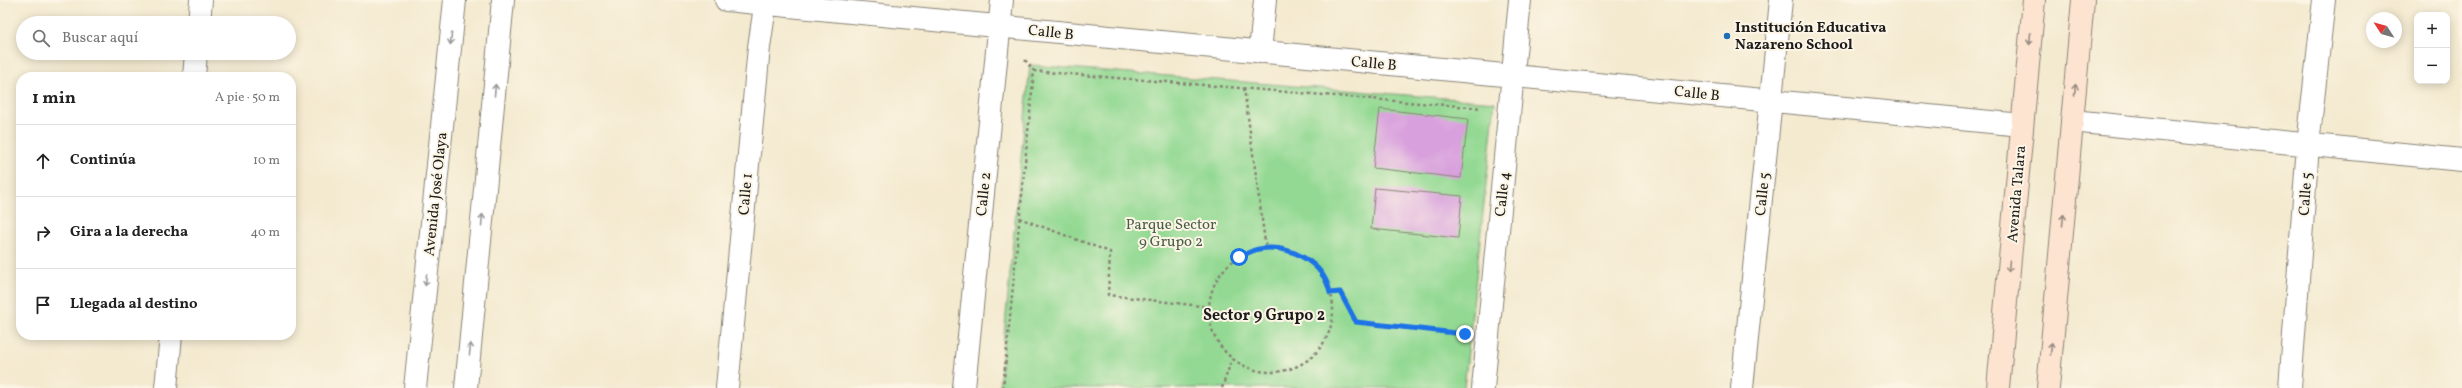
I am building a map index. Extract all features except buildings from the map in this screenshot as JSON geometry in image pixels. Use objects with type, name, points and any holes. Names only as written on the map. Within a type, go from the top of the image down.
[{"type":"street","points":[[200,16],[201,0]]},
{"type":"street","name":"Avenida José Olaya","points":[[415,388],[455,0]]},
{"type":"street","points":[[466,388],[503,0]]},
{"type":"street","name":"Calle B","points":[[726,0],[766,2],[1000,27],[2022,125]]},
{"type":"street","name":"Calle 2","points":[[964,388],[1002,0]]},
{"type":"street","points":[[1260,52],[1265,0]]},
{"type":"street","name":"Calle 4","points":[[1483,388],[1514,76],[1520,0]]},
{"type":"street","name":"Calle 5","points":[[1742,388],[1781,0]]},
{"type":"street","name":"Avenida Talara","points":[[1998,388],[2034,0]]},
{"type":"street","points":[[2048,388],[2082,0]]},
{"type":"street","name":"Calle 5","points":[[2290,388],[2308,145],[2324,0]]},
{"type":"street","name":"Calle 1","points":[[727,388],[758,55],[766,2]]},
{"type":"street","points":[[194,72],[195,60]]},
{"type":"street","points":[[2072,121],[2462,160]]},
{"type":"street","points":[[166,388],[171,340]]},
{"type":"path","points":[[1003,388],[1034,71],[1482,108]]},
{"type":"path","points":[[1244,88],[1266,249]]},
{"type":"path","points":[[1020,218],[1110,252],[1108,295],[1209,307]]},
{"type":"path","points":[[1259,249],[1280,249],[1300,255],[1317,268],[1329,286],[1330,293],[1334,306],[1331,327],[1322,347],[1306,362],[1289,370],[1269,373],[1250,369],[1232,359],[1219,345],[1211,327],[1209,307],[1214,288],[1224,270],[1239,257],[1259,249]]},
{"type":"path","points":[[1330,293],[1340,292],[1356,322],[1465,334]]},
{"type":"path","points":[[1222,388],[1232,359]]},
{"type":"green space","name":"Parque Sector 9 Grupo 2","points":[[1030,65],[1495,102],[1464,388],[999,388]]},
{"type":"place","name":"Institución Educativa Nazareno School","points":[[1727,36]]},
{"type":"district","name":"Sector 9 Grupo 2","points":[[1264,314]]},
{"type":"route","points":[[1239,257],[1259,249],[1280,249],[1300,255],[1317,268],[1329,286],[1330,293],[1340,292],[1356,322],[1465,334]]}]
